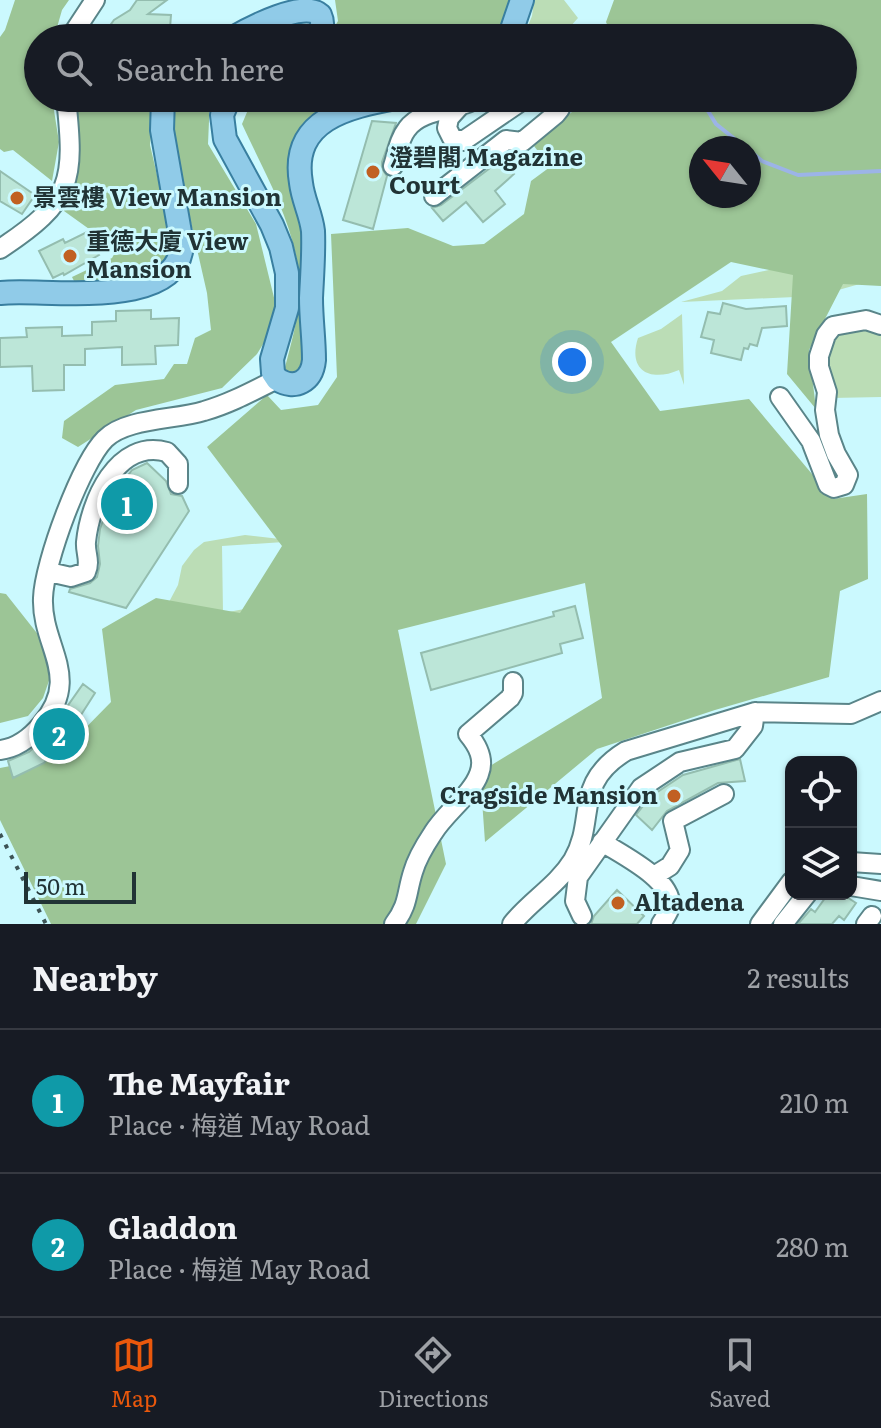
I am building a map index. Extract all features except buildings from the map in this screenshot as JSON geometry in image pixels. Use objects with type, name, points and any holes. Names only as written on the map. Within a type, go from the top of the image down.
[{"type":"main road","points":[[514,24],[522,0]]},
{"type":"main road","points":[[257,24],[300,2],[312,5],[320,15],[322,24]]},
{"type":"main road","points":[[0,293],[124,292],[153,284],[169,274],[181,256],[182,244],[162,130],[163,112]]},
{"type":"main road","points":[[223,112],[225,139],[281,247],[287,273],[287,308],[272,359],[273,373],[289,385],[300,383],[309,376],[313,366],[313,239],[311,218],[300,182],[303,148],[313,131],[338,112]]},
{"type":"street","points":[[79,24],[95,0]]},
{"type":"street","points":[[0,249],[27,232],[49,210],[66,181],[71,153],[67,112]]},
{"type":"street","points":[[393,166],[404,132],[424,116],[440,112]]},
{"type":"street","points":[[454,112],[449,118],[447,128],[452,138],[463,141],[505,112]]},
{"type":"street","points":[[434,196],[506,140],[522,142],[557,112]]},
{"type":"street","points":[[780,397],[811,441],[828,485],[834,488],[844,485],[848,475],[829,435],[825,410],[827,392],[819,356],[826,335],[833,326],[866,320],[881,325]]},
{"type":"street","points":[[0,750],[16,746],[29,738],[47,718],[58,698],[60,681],[57,660],[43,601],[49,572],[80,477],[96,449],[108,436],[133,425],[216,407],[277,379]]},
{"type":"street","points":[[49,572],[71,577],[86,572],[89,563],[86,543],[99,494],[109,475],[127,459],[149,450],[167,452],[178,464],[178,484]]},
{"type":"street","points":[[394,924],[407,903],[420,854],[445,814],[470,789],[479,775],[480,753],[468,734],[510,698],[513,682]]},
{"type":"street","points":[[512,924],[572,862],[592,787],[611,761],[634,747],[755,712],[851,714],[881,701]]},
{"type":"street","points":[[582,916],[575,901],[578,877],[641,788],[680,762],[735,749],[753,726],[755,712]]},
{"type":"street","points":[[654,876],[670,866],[680,850],[673,821],[724,794]]},
{"type":"street","points":[[602,842],[654,876],[668,892],[670,908],[661,924]]},
{"type":"street","points":[[857,862],[881,864]]},
{"type":"street","points":[[857,887],[881,891]]},
{"type":"street","points":[[760,924],[785,890]]},
{"type":"street","points":[[783,924],[802,900]]},
{"type":"green space","points":[[15,0],[69,0],[58,24],[24,24],[24,112],[54,112],[59,142],[52,181],[13,150],[4,152],[0,149],[0,37]]},
{"type":"green space","points":[[335,0],[513,0],[503,24],[336,24]]},
{"type":"green space","points":[[534,0],[564,0],[578,18],[573,24],[529,24]]},
{"type":"green space","points":[[614,0],[881,0],[881,286],[843,284],[809,350],[816,409],[787,374],[793,275],[731,262],[611,342],[660,411],[749,399],[833,499],[867,494],[868,579],[840,591],[829,677],[597,749],[485,842],[480,772],[602,698],[585,583],[398,630],[446,864],[416,924],[51,924],[0,820],[0,768],[57,757],[111,702],[102,629],[156,598],[240,613],[282,546],[207,447],[267,395],[281,410],[318,405],[337,377],[331,234],[408,228],[453,246],[484,244],[524,214],[531,181],[550,167],[534,146],[572,112],[857,112],[857,24],[606,22]]},
{"type":"green space","points":[[74,112],[153,112],[150,145],[173,243],[166,258],[150,275],[76,285],[72,277],[112,258],[117,249],[64,211],[77,146]]},
{"type":"green space","points":[[173,112],[209,112],[208,144],[256,224],[279,318],[257,354],[222,388],[136,410],[78,447],[62,438],[64,421],[115,385],[164,379],[174,364],[187,364],[195,338],[211,330],[207,293],[171,135]]},
{"type":"green space","points":[[247,112],[332,112],[304,133],[311,371],[283,375],[300,289],[296,256],[285,217],[242,124]]},
{"type":"green space","points":[[778,268],[881,278],[817,296],[681,302],[722,291],[741,276]]},
{"type":"green space","points":[[682,314],[684,385],[679,370],[660,375],[644,371],[636,359],[635,350],[638,338],[661,329]]},
{"type":"green space","points":[[842,327],[881,329],[881,397],[832,398],[823,359],[831,334]]},
{"type":"green space","points":[[245,535],[284,542],[222,546],[223,613],[255,607],[236,624],[169,602],[178,585],[182,566],[194,550],[204,542]]},
{"type":"green space","points":[[0,593],[6,594],[40,637],[51,675],[43,698],[28,716],[0,723]]},
{"type":"waterway","points":[[709,112],[716,124],[731,136]]},
{"type":"waterway","points":[[761,160],[798,175],[881,171]]},
{"type":"railway","points":[[0,834],[46,924]]},
{"type":"place","name":"澄碧閣 Magazine Court","points":[[373,172]]},
{"type":"place","name":"景雲樓 View Mansion","points":[[17,198]]},
{"type":"place","name":"重德大廈 View Mansion","points":[[70,256]]},
{"type":"place","name":"The Mayfair","points":[[127,504]]},
{"type":"place","name":"Gladdon","points":[[59,734]]},
{"type":"place","name":"Cragside Mansion","points":[[674,796]]},
{"type":"place","name":"Altadena","points":[[618,903]]}]
